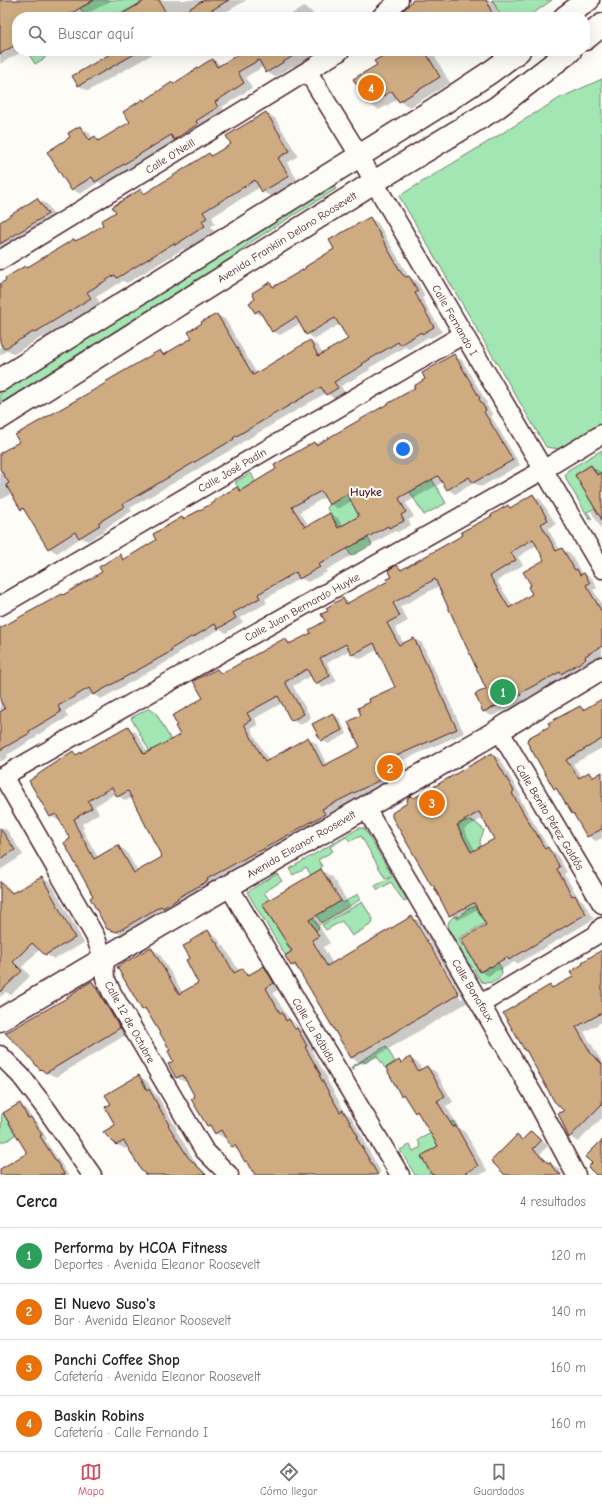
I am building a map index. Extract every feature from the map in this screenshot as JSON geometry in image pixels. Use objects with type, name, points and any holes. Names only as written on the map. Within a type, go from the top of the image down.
[{"type":"main road","points":[[572,12],[588,0]]},
{"type":"main road","points":[[590,35],[602,25]]},
{"type":"main road","points":[[0,380],[479,80],[512,56]]},
{"type":"main road","name":"Avenida Franklin Delano Roosevelt","points":[[0,418],[374,182],[496,108],[564,56]]},
{"type":"main road","name":"Avenida Eleanor Roosevelt","points":[[0,1020],[104,960],[228,885],[499,730],[602,668]]},
{"type":"street","points":[[386,12],[399,0]]},
{"type":"street","name":"Calle O'Neill","points":[[0,260],[332,56]]},
{"type":"street","name":"Calle Fernando I","points":[[308,72],[359,155],[602,569]]},
{"type":"street","name":"Calle José Padín","points":[[0,606],[464,334]]},
{"type":"street","name":"Calle Juan Bernardo Huyke","points":[[1,777],[543,470],[602,434]]},
{"type":"street","name":"Calle Benito Pérez Galdós","points":[[499,730],[602,904]]},
{"type":"street","name":"Calle 12 de Octubre","points":[[1,777],[95,936],[104,960],[105,978],[149,1058],[204,1150],[229,1175]]},
{"type":"street","name":"Calle Bonafoux","points":[[365,807],[533,1094],[576,1175]]},
{"type":"street","name":"Calle La Rábida","points":[[228,885],[400,1175]]},
{"type":"street","points":[[481,1004],[596,935],[602,927]]},
{"type":"street","points":[[0,1055],[25,1081],[92,1175]]},
{"type":"green space","points":[[95,0],[145,0],[124,12],[82,12],[80,8]]},
{"type":"green space","points":[[492,0],[552,0],[535,12],[499,12]]},
{"type":"green space","points":[[30,56],[44,56],[45,58],[35,64]]},
{"type":"green space","points":[[602,79],[602,423],[559,449],[546,447],[399,196],[560,98]]},
{"type":"green space","points":[[332,183],[336,189],[250,243],[210,275],[0,406],[0,389]]},
{"type":"green space","points":[[602,450],[602,472],[597,475],[591,465],[575,475],[595,508],[587,512],[592,519],[590,520],[565,475],[568,470]]},
{"type":"green space","points":[[417,454],[446,503],[424,515],[410,492]]},
{"type":"green space","points":[[251,473],[256,483],[262,529],[235,482]]},
{"type":"green space","points":[[348,482],[359,516],[345,525],[357,544],[368,538],[372,545],[351,556],[335,527],[337,525],[334,520],[333,521],[327,508]]},
{"type":"green space","points":[[149,708],[156,713],[171,740],[150,752],[131,718]]},
{"type":"green space","points":[[463,822],[475,822],[484,830],[480,840],[480,845],[491,864],[468,866],[457,827]]},
{"type":"green space","points":[[359,828],[364,828],[392,875],[385,878],[361,836],[350,841],[346,837],[330,847],[333,851],[318,860],[322,866],[321,869],[311,875],[306,867],[293,875],[289,869]]},
{"type":"green space","points":[[277,874],[282,881],[264,892],[269,900],[262,904],[282,935],[313,917],[319,928],[316,931],[312,924],[286,943],[291,952],[285,955],[247,892]]},
{"type":"green space","points":[[393,876],[407,900],[404,902],[391,882],[378,890],[375,886]]},
{"type":"green space","points":[[358,894],[361,899],[321,923],[317,915],[341,900],[343,903]]},
{"type":"green space","points":[[362,902],[373,919],[372,924],[352,936],[342,921],[326,930],[322,925]]},
{"type":"green space","points":[[476,906],[481,916],[486,913],[488,922],[459,938],[464,949],[478,962],[475,964],[480,972],[498,963],[501,967],[502,974],[500,977],[496,981],[488,983],[482,982],[474,969],[466,961],[448,927],[448,923],[452,918],[456,916],[459,917],[467,909]]},
{"type":"green space","points":[[386,1046],[395,1062],[385,1068],[377,1056],[365,1063],[363,1061],[353,1067],[353,1070],[351,1067]]},
{"type":"green space","points":[[3,1113],[16,1134],[8,1140],[0,1142],[2,1114]]},
{"type":"green space","points":[[453,1121],[456,1126],[434,1138],[438,1146],[431,1173],[427,1175],[415,1175],[400,1150],[410,1145],[413,1151],[421,1147],[418,1140]]},
{"type":"building","points":[[0,0],[94,0],[74,12],[12,12],[12,47],[0,54]]},
{"type":"building","points":[[146,0],[159,0],[165,12],[126,12]]},
{"type":"building","points":[[204,0],[229,0],[209,12],[184,12]]},
{"type":"building","points":[[413,0],[486,0],[492,12],[404,12]]},
{"type":"building","points":[[106,56],[131,56],[78,86],[72,76]]},
{"type":"building","points":[[236,56],[293,56],[266,73],[259,60],[238,72],[244,83],[215,102],[218,107],[196,121],[198,124],[174,140],[171,135],[95,182],[92,177],[71,190],[47,152],[70,137],[68,133],[80,126],[89,140],[95,136],[98,141],[130,122],[123,112],[143,99],[144,101],[172,82],[173,84],[213,59],[217,67]]},
{"type":"building","points":[[382,56],[428,56],[440,77],[399,102],[392,91],[368,104],[353,79],[377,65],[374,61]]},
{"type":"building","points":[[266,112],[290,151],[278,158],[289,176],[262,192],[255,180],[203,212],[207,218],[202,221],[205,226],[117,278],[115,275],[87,292],[91,298],[34,333],[33,332],[4,349],[0,342],[0,284],[6,280],[5,278],[25,266],[26,268],[74,239],[75,241],[84,237],[103,225],[101,221],[116,212],[112,207],[141,189],[144,194],[209,153],[211,156],[231,144],[226,136]]},
{"type":"building","points":[[37,198],[48,214],[0,244],[0,222]]},
{"type":"building","points":[[370,217],[402,274],[406,277],[409,276],[418,291],[415,293],[434,327],[422,334],[421,332],[400,345],[398,342],[362,364],[363,365],[334,382],[338,388],[326,395],[321,387],[233,438],[234,439],[123,504],[125,506],[98,523],[100,525],[79,538],[75,532],[48,549],[23,508],[21,510],[6,485],[9,483],[0,469],[0,453],[19,442],[15,435],[160,350],[163,355],[192,338],[188,332],[202,323],[201,322],[217,314],[253,375],[310,340],[318,356],[348,339],[335,318],[306,335],[296,317],[272,332],[259,310],[255,313],[249,303],[255,299],[252,293],[270,282],[273,287],[306,268],[305,267],[334,249],[329,240]]},
{"type":"building","points":[[454,354],[480,398],[479,399],[486,410],[484,412],[513,460],[473,483],[469,477],[447,490],[438,476],[399,498],[406,512],[401,515],[404,521],[389,528],[388,526],[318,565],[320,567],[299,579],[296,572],[258,594],[260,598],[233,613],[236,618],[218,629],[215,624],[171,649],[172,651],[93,695],[89,688],[58,706],[61,712],[29,731],[30,733],[0,750],[0,712],[5,709],[0,700],[0,628],[62,594],[63,595],[102,572],[99,567],[120,554],[123,560],[156,540],[153,534],[182,517],[183,519],[215,502],[214,500],[237,487],[240,491],[276,469],[274,465],[314,442],[316,445],[415,388],[414,386],[425,379],[422,373]],"holes":[[[321,491],[329,505],[347,494],[359,516],[338,528],[330,513],[305,527],[292,507]]]},
{"type":"building","points":[[591,465],[597,475],[602,472],[602,520],[575,475]]},
{"type":"building","points":[[533,494],[548,520],[541,524],[556,551],[562,548],[575,570],[577,569],[580,575],[584,573],[590,583],[586,585],[602,612],[602,646],[585,656],[586,659],[561,674],[560,672],[520,693],[521,695],[483,712],[475,694],[486,689],[435,579],[393,603],[400,616],[387,623],[399,645],[414,638],[457,729],[394,757],[400,770],[322,809],[325,814],[207,879],[208,881],[177,898],[178,899],[163,908],[161,906],[117,932],[107,929],[90,898],[93,896],[64,843],[70,839],[56,814],[50,817],[29,781],[73,751],[76,755],[128,726],[144,754],[180,735],[172,716],[203,698],[193,681],[217,669],[221,674],[285,638],[289,644],[311,633],[309,630],[325,621],[321,614],[328,611],[326,608],[343,598],[346,604],[388,581],[387,579],[392,577],[388,570],[397,565],[401,570],[463,535],[461,532],[492,516],[491,515],[508,505],[510,508]],"holes":[[[533,539],[544,560],[523,572],[531,585],[528,587],[532,594],[509,608],[490,576],[516,560],[511,552]],[[374,643],[395,687],[369,699],[370,702],[358,708],[361,715],[348,722],[360,747],[323,766],[308,737],[265,762],[244,724],[251,720],[247,713],[278,696],[291,721],[304,714],[285,682],[307,669],[315,684],[330,676],[320,658],[346,644],[352,655]],[[112,787],[117,797],[128,791],[162,857],[134,873],[118,845],[94,859],[75,824],[74,819],[92,808],[88,801]]]},
{"type":"building","points":[[602,699],[602,739],[566,760],[579,778],[589,772],[592,778],[602,772],[602,829],[587,837],[556,788],[554,789],[527,742],[528,738],[550,726],[548,723],[580,706],[583,710]]},
{"type":"building","points":[[333,713],[342,730],[321,741],[312,724]]},
{"type":"building","points":[[492,753],[514,791],[512,793],[534,831],[545,849],[548,847],[560,867],[557,869],[572,896],[575,895],[586,914],[509,960],[507,957],[480,972],[461,939],[486,925],[474,903],[449,916],[433,885],[432,886],[392,817],[392,813],[407,803],[408,797],[411,796],[414,798]],"holes":[[[479,812],[494,839],[471,852],[457,825]]]},
{"type":"building","points":[[0,828],[15,850],[0,859]]},
{"type":"building","points":[[321,869],[341,901],[309,920],[319,936],[312,940],[327,966],[412,916],[459,994],[351,1058],[295,964],[291,966],[285,956],[292,951],[262,904]]},
{"type":"building","points":[[42,877],[75,938],[45,955],[32,943],[13,962],[22,971],[0,992],[0,882],[12,893]]},
{"type":"building","points":[[208,930],[234,973],[243,968],[247,976],[264,966],[274,983],[266,988],[280,1013],[282,1012],[286,1021],[289,1019],[295,1029],[297,1028],[307,1046],[305,1047],[321,1075],[319,1075],[340,1112],[343,1110],[358,1136],[356,1137],[378,1175],[255,1175],[235,1145],[231,1147],[221,1130],[215,1134],[210,1125],[207,1126],[191,1099],[195,1097],[183,1075],[176,1078],[168,1064],[173,1061],[168,1051],[170,1050],[145,1008],[142,1010],[117,967],[151,947],[179,994],[198,983],[186,960],[190,958],[183,946]]},
{"type":"building","points":[[602,950],[602,1013],[576,1027],[592,1055],[602,1064],[602,1104],[569,1138],[558,1113],[564,1111],[554,1101],[526,1050],[525,1051],[503,1013],[550,985],[552,988],[573,977],[570,972],[583,964],[582,962]]},
{"type":"building","points":[[92,981],[120,1028],[46,1073],[41,1069],[40,1070],[26,1053],[5,1033],[72,995],[71,994]]},
{"type":"building","points":[[410,1057],[418,1071],[427,1066],[445,1096],[437,1101],[453,1127],[456,1126],[478,1166],[462,1175],[432,1175],[421,1156],[438,1146],[417,1111],[415,1113],[403,1094],[401,1096],[386,1068],[399,1060],[401,1063]]},
{"type":"building","points":[[139,1075],[147,1090],[149,1089],[168,1125],[188,1157],[206,1175],[146,1175],[140,1168],[124,1141],[116,1145],[103,1132],[115,1125],[105,1107],[111,1104],[105,1095]]},
{"type":"building","points":[[20,1103],[28,1118],[31,1117],[42,1135],[40,1136],[65,1175],[0,1175],[0,1169],[27,1153],[3,1113]]},
{"type":"building","points":[[531,1131],[541,1141],[533,1149],[548,1163],[550,1162],[553,1168],[561,1175],[505,1175],[491,1161],[517,1135],[522,1140]]},
{"type":"building","points":[[602,1140],[602,1175],[596,1175],[588,1167],[592,1163],[585,1157]]},
{"type":"place","name":"Baskin Robins","points":[[371,88]]},
{"type":"place","name":"Performa by HCOA Fitness","points":[[503,692]]},
{"type":"place","name":"El Nuevo Suso's","points":[[390,768]]},
{"type":"place","name":"Panchi Coffee Shop","points":[[432,803]]},
{"type":"district","name":"Huyke","points":[[366,492]]}]
